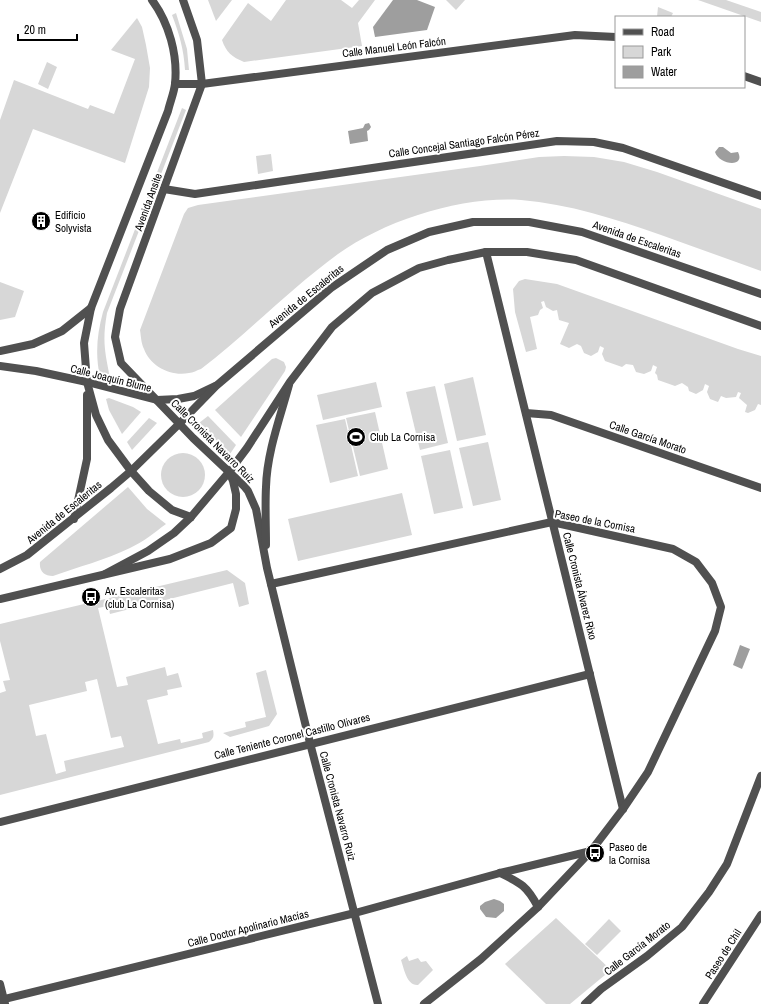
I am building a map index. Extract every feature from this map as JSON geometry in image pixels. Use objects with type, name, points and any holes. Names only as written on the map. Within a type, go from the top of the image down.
[{"type":"street","name":"Avenida Ansite","points":[[74,519],[87,459],[88,382],[84,343],[90,308],[168,111],[175,84],[175,62],[171,41],[161,12],[152,0]]},
{"type":"street","name":"Avenida Ansite","points":[[157,400],[122,363],[115,337],[120,309],[202,84],[197,40],[183,0]]},
{"type":"street","name":"Calle Manuel León Falcón","points":[[175,84],[202,84],[575,35],[615,37]]},
{"type":"street","points":[[745,76],[761,82]]},
{"type":"street","name":"Calle Concejal Santiago Falcón Pérez","points":[[164,189],[195,194],[557,140],[594,142],[623,148],[761,196]]},
{"type":"street","name":"Avenida de Escaleritas","points":[[0,569],[27,556],[131,471],[216,386],[331,288],[387,250],[429,232],[473,222],[529,222],[582,232],[759,293]]},
{"type":"street","points":[[105,574],[148,551],[174,533],[191,516],[229,472],[247,448],[290,382],[332,327],[372,293],[418,268],[486,252],[527,252],[576,260],[761,326]]},
{"type":"street","name":"Calle Cronista Álvarez Rixo","points":[[486,252],[623,809]]},
{"type":"street","points":[[0,351],[33,344],[62,331],[90,308]]},
{"type":"street","name":"Calle Joaquín Blume","points":[[0,366],[36,371],[88,382],[157,400],[178,399],[194,396],[216,386]]},
{"type":"street","name":"Avenida Ansite","points":[[88,382],[96,415],[108,440],[131,471],[149,491],[172,510],[191,516]]},
{"type":"street","name":"Calle Cronista Navarro Ruiz","points":[[267,568],[267,473],[274,436],[290,382]]},
{"type":"street","name":"Calle Cronista Navarro Ruiz","points":[[157,400],[179,424],[248,491],[256,509],[267,568],[310,743],[378,1004]]},
{"type":"street","name":"Calle García Morato","points":[[526,413],[551,415],[761,488]]},
{"type":"street","points":[[0,599],[170,560],[200,549],[211,543],[231,528],[236,509],[233,481],[229,472]]},
{"type":"street","name":"Paseo de la Cornisa","points":[[271,584],[552,522],[673,549],[696,562],[712,582],[721,607],[715,631],[651,765],[623,809],[591,851],[538,907],[481,959],[424,1004]]},
{"type":"street","name":"Calle Teniente Coronel Castillo Olivares","points":[[0,822],[310,743],[590,674]]},
{"type":"street","name":"Calle García Morato","points":[[585,1004],[601,989],[647,956],[682,927],[709,892],[727,864],[761,776]]},
{"type":"street","name":"Calle Doctor Apolinario Macías","points":[[3,1001],[355,913],[500,872],[591,851]]},
{"type":"street","points":[[500,872],[525,886],[532,895],[538,907]]},
{"type":"street","name":"Paseo de Chil","points":[[703,1004],[761,915]]},
{"type":"street","points":[[0,984],[3,1001]]},
{"type":"green space","points":[[208,0],[232,0],[216,21]]},
{"type":"green space","points":[[286,0],[341,0],[352,8],[359,0],[375,0],[358,23],[362,46],[244,62],[230,54],[225,48],[222,40],[248,3],[271,21]]},
{"type":"green space","points":[[446,0],[465,0],[456,10]]},
{"type":"green space","points":[[698,0],[726,0],[761,12],[761,22]]},
{"type":"green space","points":[[658,7],[673,13],[672,16],[657,16]]},
{"type":"green space","points":[[176,13],[187,49],[189,70],[185,70],[181,42],[172,15]]},
{"type":"green space","points":[[137,18],[142,27],[150,68],[149,87],[125,163],[33,129],[0,213],[0,120],[14,80],[88,109],[90,105],[114,114],[135,59],[111,50]]},
{"type":"green space","points":[[47,62],[57,67],[48,89],[38,84]]},
{"type":"green space","points":[[182,108],[186,110],[107,313],[105,346],[110,378],[100,377],[97,344],[103,312]]},
{"type":"green space","points":[[271,154],[273,171],[258,174],[256,156]]},
{"type":"green space","points":[[539,157],[594,157],[624,162],[657,172],[761,209],[761,271],[644,229],[574,209],[521,200],[474,202],[449,206],[401,221],[357,242],[320,268],[201,369],[192,373],[182,374],[168,372],[156,365],[144,349],[140,330],[184,214],[188,208],[198,205]]},
{"type":"green space","points":[[525,279],[557,284],[761,356],[761,405],[758,404],[755,410],[748,413],[745,412],[747,405],[739,398],[741,393],[738,392],[736,397],[726,398],[721,396],[718,402],[710,399],[707,392],[709,386],[705,384],[703,390],[696,394],[689,391],[688,387],[682,383],[675,386],[658,380],[655,373],[657,367],[653,365],[651,371],[644,374],[636,372],[633,365],[626,364],[622,367],[605,361],[602,354],[604,348],[600,346],[598,352],[591,356],[584,353],[581,346],[577,344],[569,348],[560,344],[569,323],[559,320],[557,310],[553,311],[546,307],[544,301],[541,302],[543,308],[540,310],[538,315],[530,317],[537,349],[526,352],[515,312],[513,289],[519,281]]},
{"type":"green space","points":[[0,282],[24,291],[15,317],[0,320]]},
{"type":"green space","points":[[276,358],[284,362],[286,367],[285,371],[241,437],[215,410],[272,359]]},
{"type":"green space","points":[[473,377],[486,435],[457,441],[444,384]]},
{"type":"green space","points":[[376,382],[382,407],[323,420],[317,395]]},
{"type":"green space","points":[[435,386],[448,443],[420,450],[406,392]]},
{"type":"green space","points":[[109,398],[133,407],[141,412],[122,434],[109,410],[106,399]]},
{"type":"green space","points":[[375,412],[388,469],[360,476],[346,418]]},
{"type":"green space","points":[[208,416],[236,445],[230,454],[199,423]]},
{"type":"green space","points":[[149,418],[157,423],[132,450],[127,442]]},
{"type":"green space","points":[[345,419],[358,476],[330,483],[316,425]]},
{"type":"green space","points":[[488,442],[501,500],[473,506],[459,448]]},
{"type":"green space","points":[[450,450],[463,508],[434,514],[421,456]]},
{"type":"green space","points":[[183,453],[195,457],[201,463],[205,475],[201,487],[195,493],[183,497],[171,493],[165,487],[161,475],[165,463],[171,457]]},
{"type":"green space","points":[[128,487],[147,509],[166,524],[139,543],[111,556],[53,576],[45,574],[41,570],[40,562]]},
{"type":"green space","points":[[402,493],[412,535],[298,561],[288,519]]},
{"type":"green space","points":[[227,570],[245,583],[249,604],[239,607],[233,583],[110,614],[108,606],[98,608],[117,687],[128,685],[126,677],[165,667],[167,676],[178,673],[182,687],[167,690],[168,695],[147,700],[158,744],[180,739],[181,743],[203,738],[202,733],[213,730],[213,738],[209,742],[0,795],[0,693],[6,691],[3,681],[10,680],[0,641],[0,624]],"holes":[[[97,679],[111,738],[121,736],[124,747],[64,761],[66,771],[56,774],[46,734],[36,736],[29,705],[87,691],[85,682]]]},
{"type":"green space","points":[[266,670],[277,714],[269,726],[230,737],[223,733],[246,727],[245,722],[266,717],[256,673]]},
{"type":"green space","points":[[556,918],[611,970],[570,1004],[546,1004],[505,964]]},
{"type":"green space","points":[[609,919],[621,931],[597,955],[585,944]]},
{"type":"green space","points":[[407,956],[409,961],[418,958],[421,962],[426,961],[433,970],[418,985],[411,983],[405,972],[401,960]]},
{"type":"water","points":[[393,0],[417,0],[435,7],[427,30],[375,37],[373,27]]},
{"type":"water","points":[[369,123],[371,127],[367,131],[368,141],[350,144],[348,131],[363,128],[365,124]]},
{"type":"water","points":[[719,147],[723,147],[731,153],[738,152],[738,161],[731,163],[721,160],[715,152]]},
{"type":"water","points":[[740,645],[750,649],[742,669],[733,665]]},
{"type":"water","points":[[494,899],[504,904],[504,911],[496,918],[486,917],[480,909],[480,906],[485,902]]},
{"type":"place","name":"Edificio Solyvista","points":[[41,221]]},
{"type":"place","name":"Club La Cornisa","points":[[356,437]]},
{"type":"place","name":"Av. Escaleritas (club La Cornisa)","points":[[91,597]]},
{"type":"place","name":"Paseo de la Cornisa","points":[[595,853]]}]
